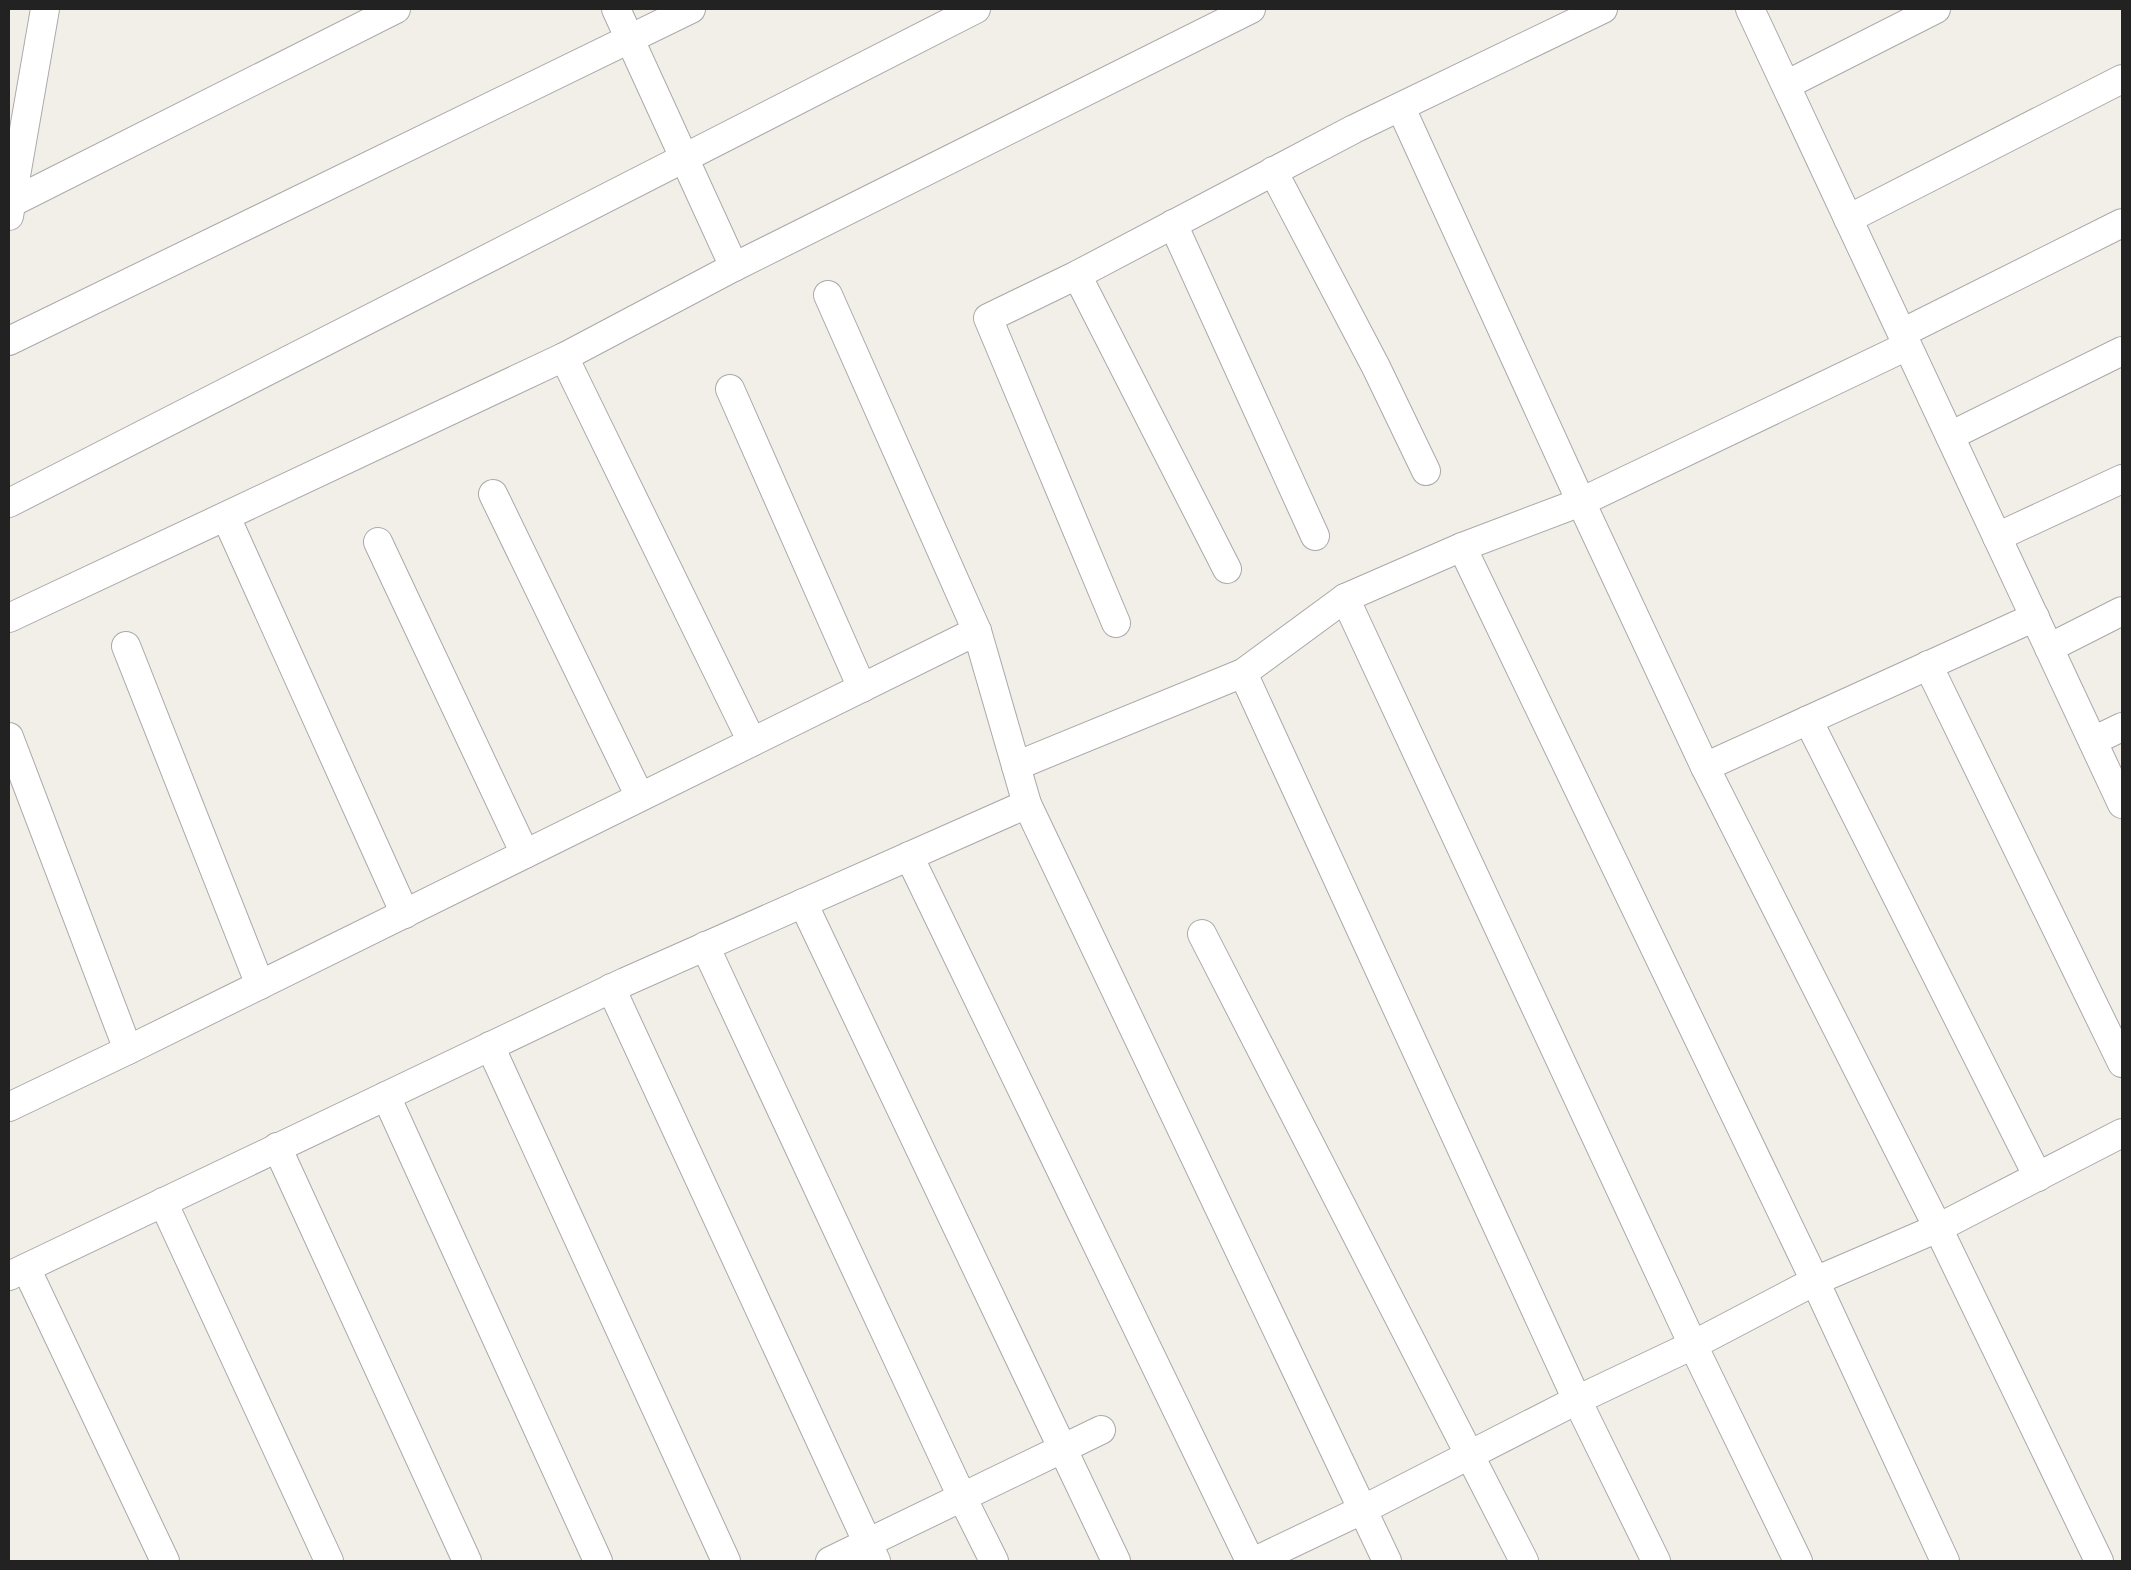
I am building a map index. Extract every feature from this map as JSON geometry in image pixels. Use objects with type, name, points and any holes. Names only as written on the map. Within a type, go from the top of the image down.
[{"type":"street","points":[[10,210],[396,9]]},
{"type":"street","points":[[616,9],[734,268]]},
{"type":"street","points":[[9,341],[691,9]]},
{"type":"street","points":[[9,503],[683,156],[976,9]]},
{"type":"street","points":[[9,618],[564,357],[734,268],[1250,9]]},
{"type":"street","points":[[1116,623],[988,318],[1077,275],[1273,171],[1401,108],[1569,16],[1603,9]]},
{"type":"street","points":[[1750,9],[2122,804]]},
{"type":"street","points":[[1786,85],[1936,9]]},
{"type":"street","points":[[10,210],[48,11]]},
{"type":"street","points":[[1848,219],[2122,79]]},
{"type":"street","points":[[1401,108],[1581,502],[1705,767],[1938,1228],[2099,1561]]},
{"type":"street","points":[[1273,171],[1376,367],[1426,472]]},
{"type":"street","points":[[1016,766],[1243,673],[1345,598],[1462,547],[1581,502],[1904,339],[2122,223]]},
{"type":"street","points":[[1173,224],[1315,536]]},
{"type":"street","points":[[1077,275],[1227,569]]},
{"type":"street","points":[[828,295],[977,631],[1027,804],[1387,1561]]},
{"type":"street","points":[[1950,436],[2122,351]]},
{"type":"street","points":[[564,357],[752,742]]},
{"type":"street","points":[[730,389],[862,688]]},
{"type":"street","points":[[1997,537],[2122,479]]},
{"type":"street","points":[[493,494],[640,797]]},
{"type":"street","points":[[226,517],[405,914]]},
{"type":"street","points":[[378,542],[525,854]]},
{"type":"street","points":[[1462,547],[1816,1280],[1945,1561]]},
{"type":"street","points":[[1345,598],[1693,1345],[1798,1561]]},
{"type":"street","points":[[2049,648],[2122,612]]},
{"type":"street","points":[[1705,767],[2035,617]]},
{"type":"street","points":[[9,1107],[405,914],[977,631]]},
{"type":"street","points":[[126,646],[260,985]]},
{"type":"street","points":[[1928,665],[2122,1063]]},
{"type":"street","points":[[1243,673],[1577,1400],[1656,1561]]},
{"type":"street","points":[[1808,720],[2038,1177]]},
{"type":"street","points":[[2093,741],[2122,727]]},
{"type":"street","points":[[9,737],[128,1050]]},
{"type":"street","points":[[165,1561],[17,1272],[610,988],[1027,804]]},
{"type":"street","points":[[909,856],[1250,1561]]},
{"type":"street","points":[[803,903],[1061,1449],[1116,1561]]},
{"type":"street","points":[[1202,934],[1524,1561]]},
{"type":"street","points":[[705,946],[962,1497],[994,1561]]},
{"type":"street","points":[[610,988],[872,1552]]},
{"type":"street","points":[[490,1046],[726,1561]]},
{"type":"street","points":[[386,1096],[598,1561]]},
{"type":"street","points":[[1255,1561],[1362,1510],[1577,1400],[1693,1345],[1816,1280],[1938,1228],[2122,1134]]},
{"type":"street","points":[[277,1148],[467,1561]]},
{"type":"street","points":[[163,1202],[329,1561]]},
{"type":"street","points":[[830,1561],[872,1552],[962,1497],[1101,1430]]}]
